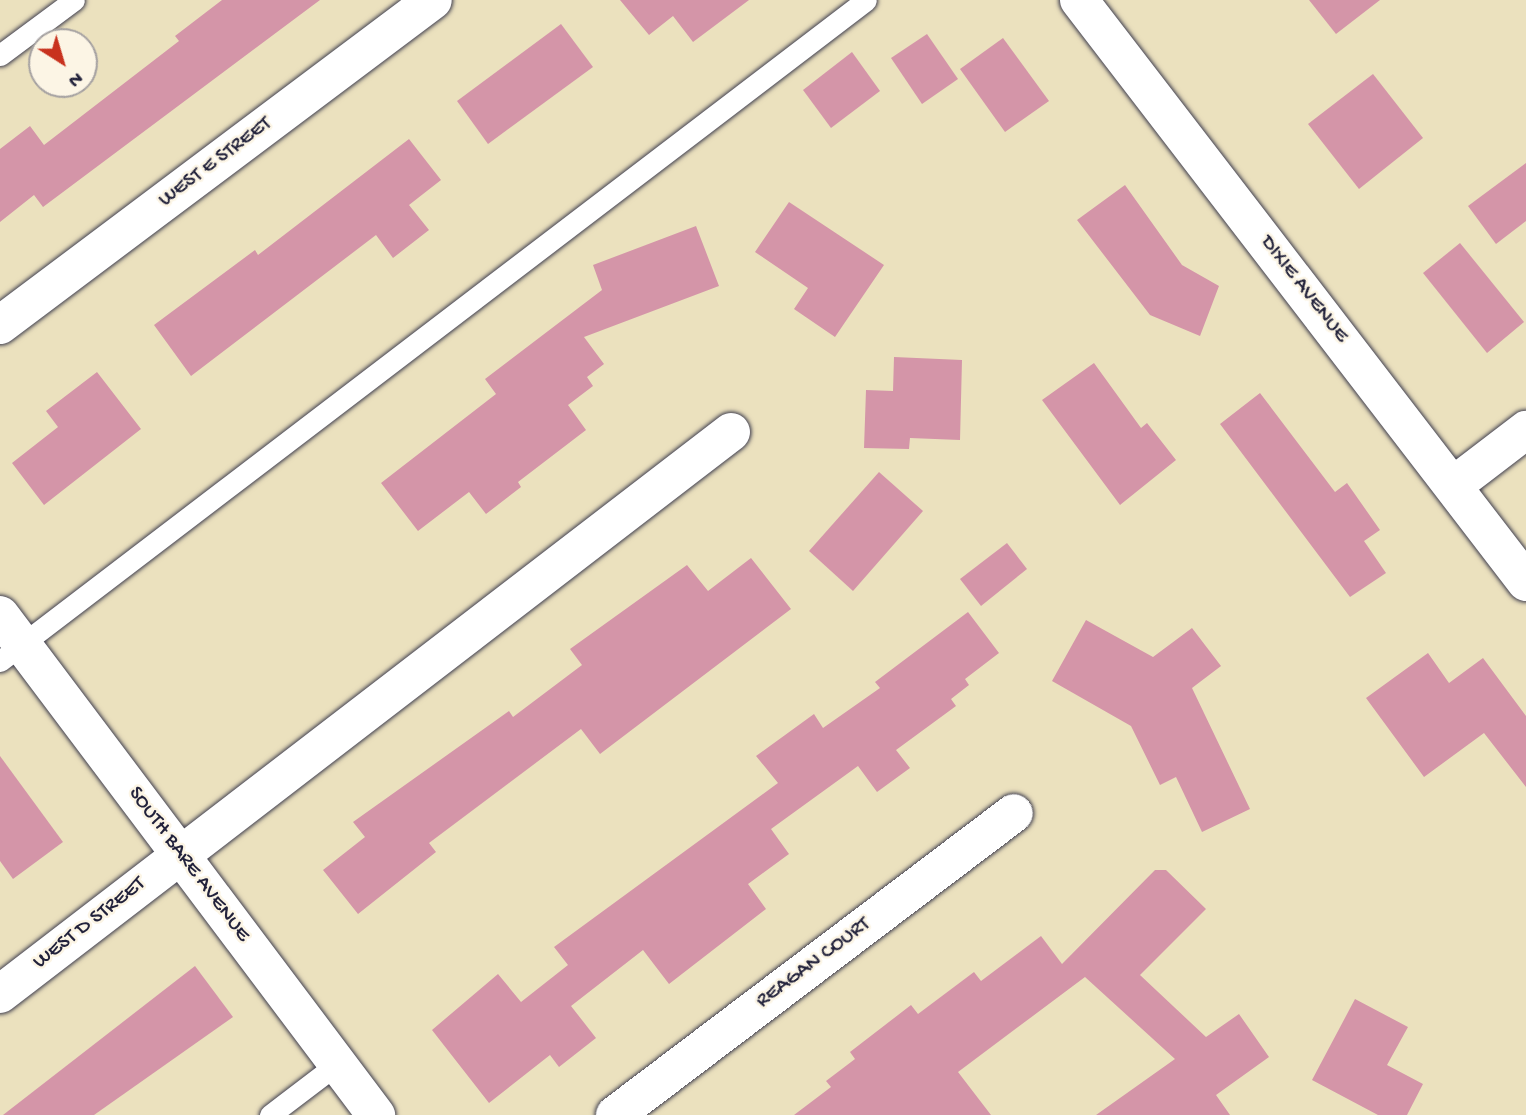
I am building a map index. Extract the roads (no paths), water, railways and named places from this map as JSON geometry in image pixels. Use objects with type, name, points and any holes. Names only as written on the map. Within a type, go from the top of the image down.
[{"type":"street","name":"WEST E STREET","points":[[0,325],[433,0]]},
{"type":"street","name":"DIXIE AVENUE","points":[[1079,0],[1526,582]]},
{"type":"street","points":[[1454,485],[1526,430]]},
{"type":"street","name":"WEST D STREET","points":[[0,993],[732,432]]},
{"type":"street","name":"SOUTH BARE AVENUE","points":[[7,640],[180,855],[376,1115]]},
{"type":"street","name":"REAGAN COURT","points":[[615,1115],[1014,813]]},
{"type":"lane","points":[[0,55],[74,0]]},
{"type":"lane","points":[[7,640],[866,0]]},
{"type":"lane","points":[[270,1115],[337,1064]]}]
